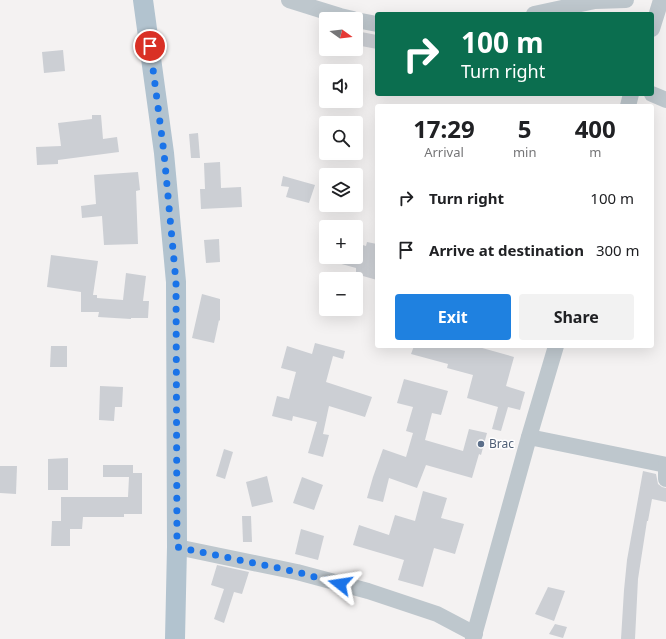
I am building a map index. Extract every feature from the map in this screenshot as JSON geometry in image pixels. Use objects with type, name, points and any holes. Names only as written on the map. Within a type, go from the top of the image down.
[{"type":"main road","points":[[143,0],[164,153],[176,282],[177,547],[175,639]]},
{"type":"street","points":[[289,0],[327,12]]},
{"type":"street","points":[[543,12],[595,1],[626,0]]},
{"type":"street","points":[[654,23],[661,0]]},
{"type":"street","points":[[363,21],[375,24]]},
{"type":"street","points":[[654,95],[666,100]]},
{"type":"street","points":[[177,547],[297,572],[368,591],[436,614],[474,636],[529,437],[555,348]]},
{"type":"street","points":[[529,437],[666,465],[666,479]]},
{"type":"building","points":[[363,32],[375,35],[375,49],[363,46]]},
{"type":"building","points":[[63,50],[65,71],[44,73],[42,52]]},
{"type":"building","points":[[92,115],[101,115],[103,139],[117,137],[119,152],[58,160],[58,164],[37,165],[36,147],[61,146],[58,123],[92,119]]},
{"type":"building","points":[[198,133],[200,158],[191,158],[189,134]]},
{"type":"building","points":[[220,162],[221,188],[241,187],[242,207],[201,209],[200,189],[205,189],[204,163]]},
{"type":"building","points":[[138,172],[140,190],[136,191],[138,244],[104,245],[102,216],[82,218],[81,206],[96,204],[94,175]]},
{"type":"building","points":[[283,176],[315,185],[309,203],[286,197],[289,187],[281,186]]},
{"type":"building","points":[[219,239],[220,262],[206,263],[204,240]]},
{"type":"building","points":[[367,242],[375,244],[375,279],[363,276],[363,272],[356,272],[356,268],[342,264],[363,264],[363,245],[366,246]]},
{"type":"building","points":[[51,255],[98,261],[93,295],[97,295],[97,298],[123,300],[126,273],[146,276],[143,301],[149,301],[148,318],[131,319],[98,317],[99,312],[81,312],[81,292],[47,287]]},
{"type":"building","points":[[202,294],[220,299],[220,321],[219,320],[214,343],[192,338]]},
{"type":"building","points":[[315,343],[345,351],[343,359],[333,356],[326,382],[372,397],[365,417],[329,406],[323,434],[329,435],[323,457],[308,453],[317,422],[293,416],[292,421],[272,416],[277,396],[289,399],[296,372],[281,368],[287,346],[312,354]]},
{"type":"building","points":[[51,346],[67,346],[67,367],[50,367]]},
{"type":"building","points":[[413,348],[482,348],[514,357],[506,386],[525,392],[520,410],[508,407],[501,431],[492,429],[498,407],[467,398],[473,375],[447,368],[448,364],[411,354]]},
{"type":"building","points":[[404,379],[448,391],[441,415],[432,413],[425,440],[463,451],[469,429],[487,433],[481,455],[479,454],[472,478],[426,465],[417,488],[389,478],[383,502],[367,498],[383,449],[406,457],[413,433],[406,431],[413,407],[397,403]]},
{"type":"building","points":[[100,386],[123,387],[122,407],[115,407],[114,421],[99,420]]},
{"type":"building","points":[[224,449],[233,452],[225,479],[216,476]]},
{"type":"building","points":[[68,458],[68,490],[48,490],[48,459]]},
{"type":"building","points":[[103,465],[133,465],[133,473],[142,473],[142,514],[124,514],[124,517],[83,517],[82,529],[70,529],[70,546],[51,546],[52,521],[61,521],[61,497],[128,497],[129,477],[103,477]]},
{"type":"building","points":[[0,466],[17,466],[16,494],[0,493]]},
{"type":"building","points":[[643,471],[656,474],[658,484],[666,488],[666,502],[652,499],[638,579],[635,639],[621,639],[627,560]]},
{"type":"building","points":[[267,476],[273,502],[252,507],[246,482]]},
{"type":"building","points":[[302,477],[323,485],[314,510],[293,503]]},
{"type":"building","points":[[423,491],[447,498],[441,518],[464,524],[455,554],[434,548],[423,587],[398,580],[404,560],[353,545],[359,525],[389,535],[395,515],[415,521]]},
{"type":"building","points":[[242,516],[251,516],[252,542],[243,542]]},
{"type":"building","points":[[301,529],[324,536],[318,560],[295,554]]},
{"type":"building","points":[[217,565],[249,572],[242,594],[234,592],[224,623],[214,619],[224,589],[211,585]]},
{"type":"building","points":[[548,587],[565,591],[554,621],[535,614]]},
{"type":"building","points":[[555,624],[567,627],[563,638],[549,634]]},
{"type":"place","name":"Brac","points":[[481,444]]},
{"type":"route","points":[[150,46],[164,153],[176,282],[177,547],[297,572],[340,584]]}]
